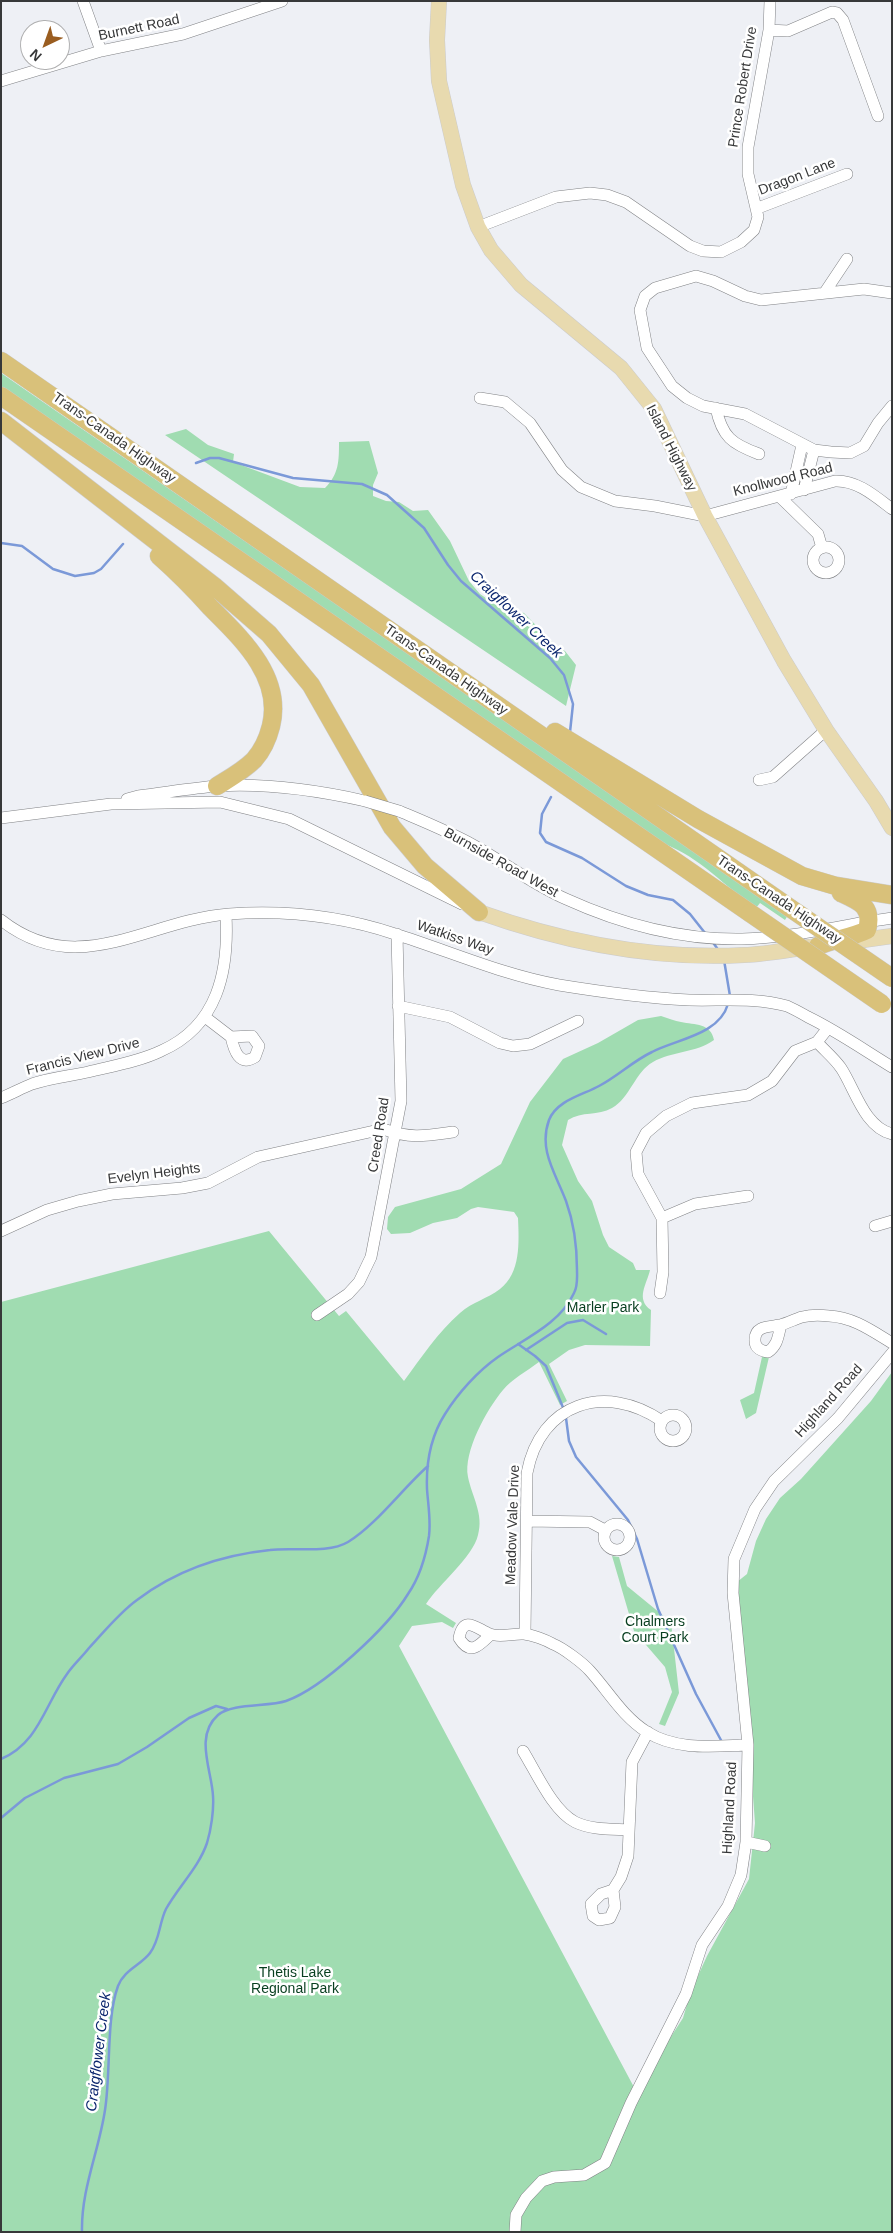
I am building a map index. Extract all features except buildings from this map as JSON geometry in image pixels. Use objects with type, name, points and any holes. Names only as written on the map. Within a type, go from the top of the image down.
[{"type":"highway","name":"Trans-Canada Highway","points":[[1,361],[438,663],[483,697],[892,978]]},
{"type":"highway","name":"Trans-Canada Highway","points":[[1,396],[887,1007]]},
{"type":"highway","points":[[1,422],[222,592],[269,634],[311,686],[392,827],[425,866],[479,912]]},
{"type":"highway","points":[[80,483],[179,574],[231,627],[261,665],[269,683],[272,700],[273,718],[269,733],[255,759],[243,770],[217,786]]},
{"type":"highway","points":[[438,663],[698,819],[802,876],[858,901],[868,911],[869,921],[867,930],[818,946]]},
{"type":"highway","points":[[802,876],[836,886],[892,895]]},
{"type":"main road","name":"Island Highway","points":[[439,1],[437,40],[439,81],[463,185],[478,227],[491,250],[521,285],[621,368],[654,409],[705,516],[784,661],[826,730],[876,801],[892,828]]},
{"type":"main road","name":"Island Highway","points":[[876,801],[892,819]]},
{"type":"main road","name":"Burnside Road West","points":[[479,912],[523,928],[594,944],[659,954],[738,955],[892,936]]},
{"type":"street","points":[[83,1],[101,51]]},
{"type":"street","name":"Burnett Road","points":[[1,81],[101,51],[176,36],[280,1]]},
{"type":"street","name":"Prince Robert Drive","points":[[758,208],[748,174],[748,155],[769,30],[770,1]]},
{"type":"street","points":[[769,30],[788,32],[832,12],[836,13],[844,20],[878,116]]},
{"type":"street","name":"Dragon Lane","points":[[758,208],[847,174]]},
{"type":"street","points":[[478,227],[556,197],[590,193],[626,202],[690,246],[714,253],[729,249],[750,235],[757,224],[758,208]]},
{"type":"street","points":[[825,292],[847,259]]},
{"type":"street","points":[[892,293],[864,289],[761,300],[745,296],[713,281],[696,276],[655,288],[645,296],[640,310],[647,348],[672,386],[686,398],[703,406],[745,414],[814,450],[850,453],[864,446],[878,423],[892,406]]},
{"type":"street","points":[[480,398],[505,402],[530,423],[562,470],[581,488],[615,501],[655,506],[705,516]]},
{"type":"street","points":[[716,408],[719,422],[726,435],[737,445],[759,454]]},
{"type":"street","points":[[802,445],[785,496],[818,534],[822,548]]},
{"type":"street","points":[[804,490],[814,450]]},
{"type":"street","name":"Knollwood Road","points":[[705,516],[835,481],[845,480],[862,488],[891,508]]},
{"type":"street","points":[[759,780],[774,777],[826,730]]},
{"type":"street","name":"Burnside Road West","points":[[111,804],[138,796],[217,786],[301,788],[366,801],[399,811],[474,845],[565,899],[620,921],[662,932],[688,936],[743,939],[793,934],[892,918]]},
{"type":"street","name":"Burnside Road West","points":[[1,818],[111,804],[220,802],[289,819],[479,912]]},
{"type":"street","name":"Watkiss Way","points":[[1,920],[24,936],[38,942],[75,948],[123,940],[190,920],[226,914],[258,913],[322,916],[397,934],[491,967],[556,984],[652,998],[721,1002],[759,1001],[789,1007],[892,1067]]},
{"type":"street","name":"Francis View Drive","points":[[1,1098],[34,1084],[134,1062],[162,1051],[188,1034],[205,1017],[216,996],[224,970],[228,944],[226,914]]},
{"type":"street","name":"Creed Road","points":[[317,1315],[348,1294],[367,1269],[372,1257],[402,1101],[397,934]]},
{"type":"street","points":[[398,1006],[450,1017],[500,1043],[513,1046],[530,1044],[578,1021]]},
{"type":"street","points":[[205,1017],[231,1036]]},
{"type":"street","points":[[660,1293],[663,1272],[662,1218],[638,1174],[636,1152],[646,1132],[666,1116],[692,1103],[748,1094],[772,1081],[795,1051],[816,1042],[828,1028]]},
{"type":"street","points":[[816,1042],[840,1067],[871,1121],[892,1134]]},
{"type":"street","name":"Evelyn Heights","points":[[1,1230],[47,1210],[78,1200],[112,1194],[182,1188],[208,1183],[258,1157],[383,1129],[397,1134],[419,1137],[453,1132]]},
{"type":"street","points":[[662,1218],[695,1204],[748,1196]]},
{"type":"street","points":[[874,1226],[892,1221]]},
{"type":"street","points":[[781,1325],[804,1316],[831,1316],[862,1324],[892,1343]]},
{"type":"street","name":"Highland Road","points":[[515,2232],[516,2215],[526,2198],[542,2181],[554,2177],[584,2175],[606,2163],[631,2103],[686,1994],[702,1945],[728,1906],[741,1875],[746,1842],[748,1745],[733,1593],[734,1559],[754,1509],[774,1481],[838,1418],[892,1353]]},
{"type":"street","name":"Meadow Vale Drive","points":[[525,1634],[527,1473],[529,1461],[538,1439],[558,1418],[585,1404],[610,1401],[635,1406],[662,1421]]},
{"type":"street","points":[[527,1521],[590,1522],[605,1530]]},
{"type":"street","points":[[490,1635],[525,1634],[554,1644],[589,1669],[618,1708],[648,1732],[676,1743],[696,1747],[748,1745]]},
{"type":"street","points":[[613,1890],[621,1877],[628,1856],[632,1762],[648,1732]]},
{"type":"street","points":[[523,1751],[560,1810],[576,1822],[598,1828],[629,1830]]},
{"type":"street","points":[[746,1842],[765,1846]]},
{"type":"green space","points":[[1,373],[788,915],[785,920],[760,903],[756,908],[701,864],[677,849],[664,844],[1,388]]},
{"type":"green space","points":[[186,429],[208,445],[234,454],[233,462],[300,487],[325,488],[330,483],[336,472],[339,442],[369,441],[378,473],[373,485],[373,496],[386,501],[399,502],[413,511],[428,510],[450,541],[469,581],[480,594],[493,603],[524,613],[557,647],[565,651],[576,665],[566,706],[165,435]]},
{"type":"green space","name":"Thetis Lake Regional Park","points":[[661,1016],[679,1022],[702,1026],[710,1030],[714,1040],[700,1047],[660,1058],[647,1066],[618,1104],[612,1108],[601,1112],[579,1115],[568,1120],[562,1145],[578,1181],[592,1201],[609,1247],[633,1263],[636,1270],[650,1270],[643,1296],[646,1306],[651,1310],[650,1346],[585,1345],[569,1350],[549,1364],[567,1401],[560,1405],[539,1362],[503,1390],[490,1408],[478,1431],[467,1467],[468,1477],[479,1513],[478,1535],[470,1552],[426,1604],[456,1623],[453,1628],[442,1622],[412,1626],[399,1646],[636,2091],[683,2018],[691,1991],[707,1956],[749,1879],[755,1823],[737,1582],[747,1574],[756,1541],[766,1519],[780,1498],[801,1479],[871,1401],[892,1372],[892,2232],[1,2232],[1,1302],[269,1231],[339,1316],[346,1311],[404,1381],[430,1345],[452,1320],[465,1309],[500,1289],[507,1282],[515,1266],[519,1237],[518,1218],[514,1212],[478,1207],[457,1218],[433,1223],[410,1233],[391,1234],[387,1229],[388,1217],[395,1207],[461,1189],[501,1164],[530,1102],[563,1059],[598,1043],[638,1020]]},
{"type":"green space","points":[[762,1357],[769,1357],[756,1413],[746,1419],[740,1400],[754,1393]]},
{"type":"green space","name":"Chalmers Court Park","points":[[612,1556],[619,1557],[627,1586],[671,1622],[679,1693],[665,1726],[659,1724],[672,1692],[665,1667],[634,1631]]},
{"type":"waterway","name":"Craigflower Creek","points":[[196,463],[210,458],[219,458],[293,478],[362,484],[387,495],[424,528],[448,565],[461,581],[550,658],[564,675],[573,704],[570,732]]},
{"type":"waterway","name":"Craigflower Creek","points":[[1,543],[22,546],[53,569],[75,576],[94,573],[101,569],[123,544]]},
{"type":"waterway","name":"Craigflower Creek","points":[[551,797],[542,814],[540,833],[546,842],[582,858],[626,886],[648,895],[673,900],[690,914],[705,933]]},
{"type":"waterway","name":"Craigflower Creek","points":[[712,941],[719,951]]},
{"type":"waterway","name":"Craigflower Creek","points":[[724,960],[730,996]]},
{"type":"waterway","name":"Craigflower Creek","points":[[82,2232],[82,2216],[87,2185],[105,2110],[114,1999],[118,1986],[124,1976],[146,1957],[153,1948],[166,1909],[194,1869],[207,1843],[213,1807],[212,1786],[206,1754],[207,1733],[211,1723],[224,1711],[278,1703],[301,1694],[336,1670],[370,1639],[399,1608],[416,1581],[426,1551],[430,1524],[427,1469],[430,1450],[440,1422],[456,1398],[476,1376],[498,1357],[530,1337],[560,1314],[568,1304],[577,1284],[576,1252],[569,1209],[547,1152],[546,1131],[549,1120],[553,1113],[564,1103],[606,1082],[645,1056],[707,1029],[716,1023],[728,1004]]},
{"type":"waterway","points":[[526,1350],[567,1323],[583,1320],[606,1334]]},
{"type":"waterway","points":[[518,1344],[546,1366],[564,1410]]},
{"type":"waterway","points":[[566,1418],[569,1441],[576,1457],[628,1520],[637,1539],[658,1609],[696,1694],[722,1742]]},
{"type":"waterway","points":[[1,1759],[14,1752],[33,1733],[59,1686],[72,1667],[112,1623],[137,1600],[167,1581],[217,1560],[252,1552],[279,1549],[320,1549],[340,1546],[369,1526],[428,1466]]},
{"type":"waterway","points":[[1,1818],[25,1798],[64,1778],[118,1764],[147,1747],[189,1718],[216,1706],[227,1709]]},
{"type":"park label","name":"Marler Park","points":[[603,1308]]}]
